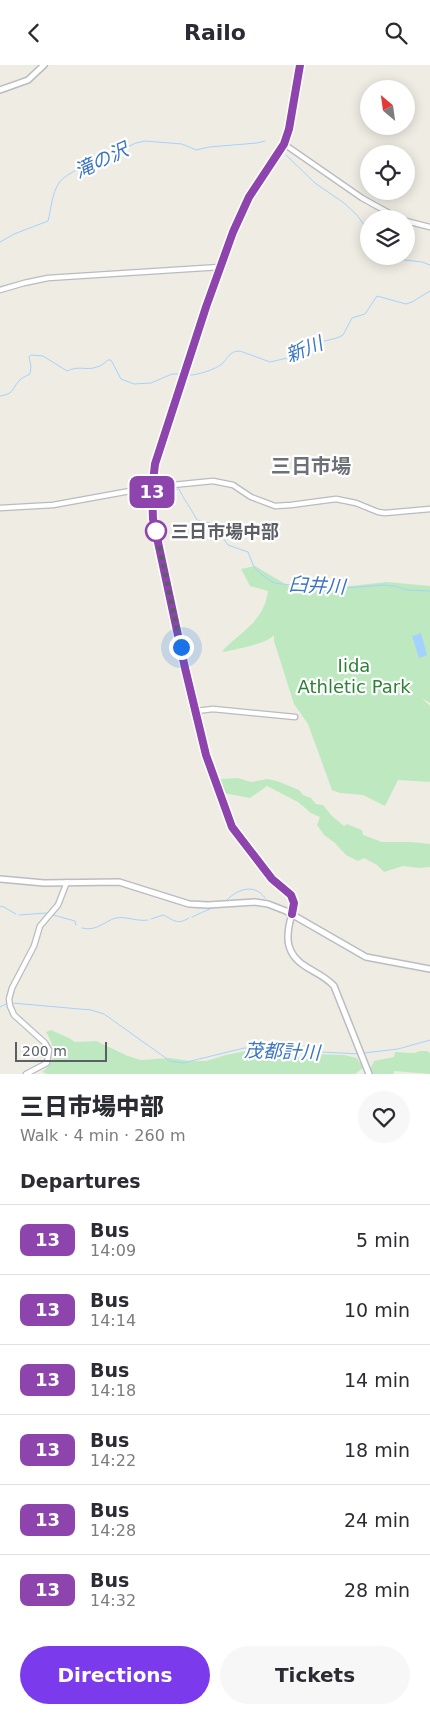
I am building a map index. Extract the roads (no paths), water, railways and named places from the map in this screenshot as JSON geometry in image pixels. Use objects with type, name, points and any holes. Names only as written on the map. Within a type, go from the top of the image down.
[{"type":"main road","points":[[0,90],[28,80],[44,65]]},
{"type":"main road","points":[[0,879],[36,883],[120,881],[189,904],[208,905],[255,902],[276,906],[366,957],[430,969]]},
{"type":"main road","points":[[292,914],[288,924],[287,936],[292,953],[303,965],[326,978],[334,986],[369,1074]]},
{"type":"street","points":[[292,914],[294,903],[291,895],[272,879],[236,833],[229,821],[206,755],[153,519],[152,487],[155,464],[233,232],[249,197],[284,144],[289,129],[300,65]]},
{"type":"street","points":[[284,144],[362,198],[384,210]]},
{"type":"street","points":[[415,223],[430,227]]},
{"type":"street","points":[[0,291],[48,278],[220,267]]},
{"type":"street","points":[[0,508],[53,505],[152,487],[213,481],[233,485],[251,497],[275,506],[336,499],[385,513],[430,509]]},
{"type":"street","points":[[196,711],[213,709],[295,717]]},
{"type":"street","points":[[26,1074],[47,1063],[49,1050],[45,1043],[14,1015],[10,1002],[12,988],[34,946],[40,926],[58,905],[68,882]]},
{"type":"water","points":[[421,633],[427,655],[419,658],[412,636]]},
{"type":"waterway","name":"滝の沢","points":[[0,242],[14,234],[48,221],[55,191],[59,183],[72,172],[136,143],[145,141],[182,144],[196,150],[265,141]]},
{"type":"waterway","name":"滝の沢","points":[[286,155],[315,183],[344,203],[360,219]]},
{"type":"waterway","name":"滝の沢","points":[[415,261],[430,265]]},
{"type":"waterway","name":"新川","points":[[188,375],[215,368],[236,351],[270,362],[296,356],[316,343],[343,335],[352,318],[365,314],[377,296],[406,304],[430,291]]},
{"type":"waterway","name":"新川","points":[[0,396],[10,393],[20,380],[30,374],[29,357],[31,355],[43,356],[67,371],[76,368],[93,368],[111,360],[121,379],[134,384],[151,383],[172,374],[184,374]]},
{"type":"waterway","points":[[158,490],[179,489],[197,520],[213,524]]},
{"type":"waterway","points":[[44,507],[57,507]]},
{"type":"waterway","name":"臼井川","points":[[216,528],[228,545],[248,552],[254,567],[274,583],[333,589],[383,585],[407,590],[430,591]]},
{"type":"waterway","points":[[227,900],[236,893],[246,889],[256,890],[265,898]]},
{"type":"waterway","points":[[0,907],[2,906],[16,914]]},
{"type":"waterway","points":[[192,917],[214,907]]},
{"type":"waterway","points":[[19,915],[46,913]]},
{"type":"waterway","points":[[53,915],[75,921],[76,925]]},
{"type":"waterway","points":[[151,919],[163,915],[178,922],[189,918]]},
{"type":"waterway","points":[[82,928],[92,929],[116,918],[148,920]]},
{"type":"waterway","name":"茂都計川","points":[[0,1007],[8,1003]]},
{"type":"waterway","name":"茂都計川","points":[[12,1003],[91,1010],[104,1014],[170,1061],[183,1063],[244,1048],[360,1054]]},
{"type":"waterway","name":"茂都計川","points":[[364,1053],[398,1049],[430,1040]]},
{"type":"place","name":"三日市場中部","points":[[156,531]]},
{"type":"district","name":"三日市場","points":[[311,466]]},
{"type":"park label","name":"Iida Athletic Park","points":[[354,676]]}]
